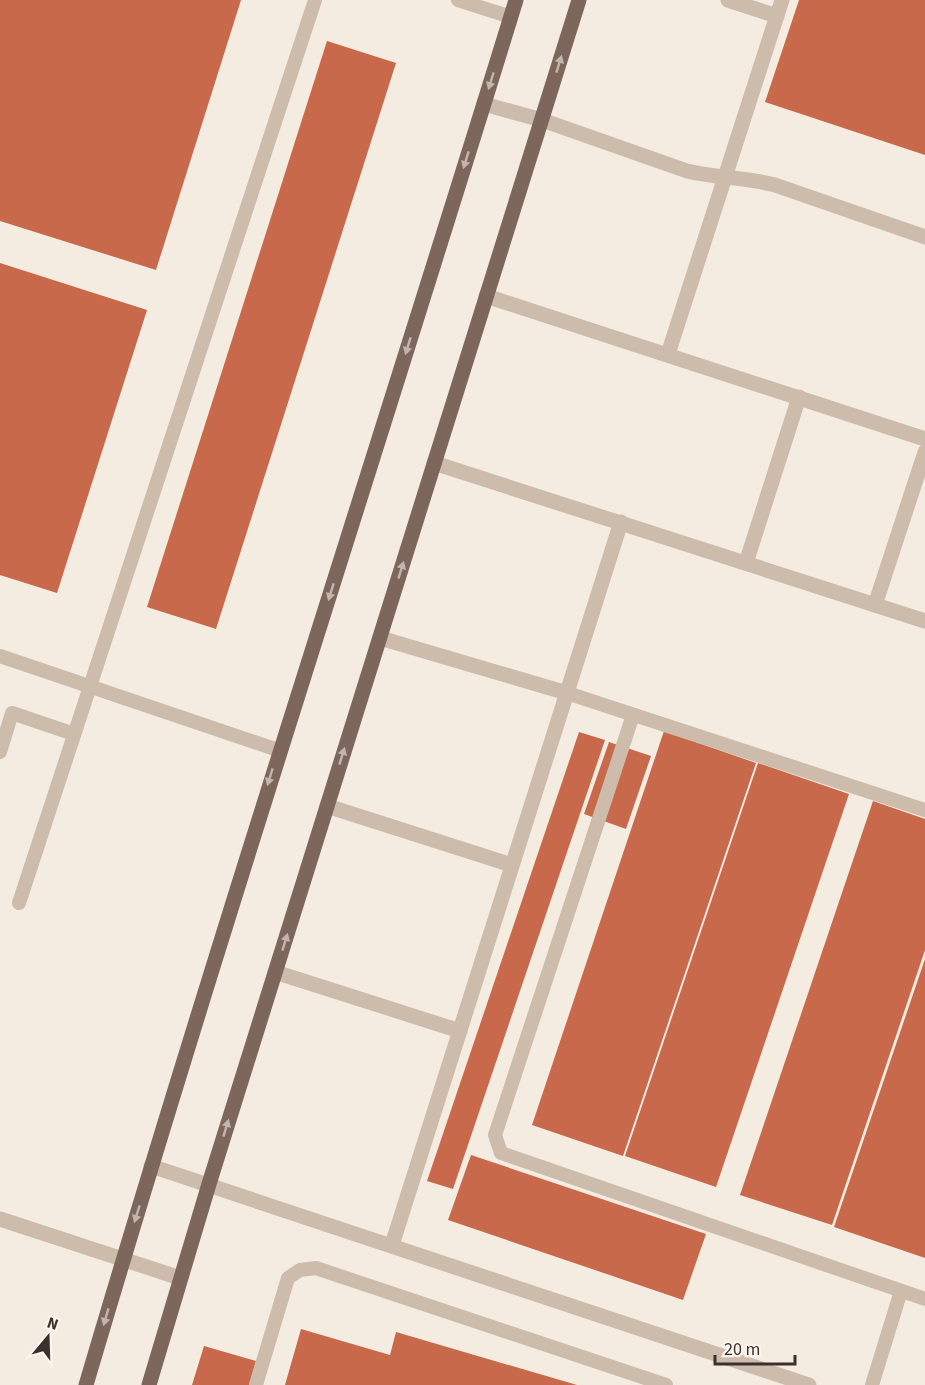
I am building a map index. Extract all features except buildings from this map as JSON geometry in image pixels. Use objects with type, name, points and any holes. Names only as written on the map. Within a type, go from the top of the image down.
[{"type":"main road","points":[[86,1385],[278,750],[516,0]]},
{"type":"main road","points":[[149,1385],[209,1184],[579,0]]},
{"type":"street","points":[[728,0],[777,16]]},
{"type":"street","points":[[668,354],[782,0]]},
{"type":"street","points":[[484,104],[542,120],[687,171],[753,179],[775,185],[925,237]]},
{"type":"street","points":[[486,296],[925,439]]},
{"type":"street","points":[[746,563],[799,397]]},
{"type":"street","points":[[875,605],[925,452]]},
{"type":"street","points":[[434,463],[925,621]]},
{"type":"street","points":[[392,1245],[621,522]]},
{"type":"street","points":[[380,638],[567,693]]},
{"type":"street","points":[[327,806],[512,865]]},
{"type":"street","points":[[275,972],[460,1031]]},
{"type":"street","points":[[151,1166],[810,1385]]},
{"type":"street","points":[[0,1219],[180,1278]]},
{"type":"lane","points":[[19,903],[315,0]]},
{"type":"lane","points":[[458,0],[511,17]]},
{"type":"lane","points":[[0,656],[278,750]]},
{"type":"lane","points":[[567,693],[925,810]]},
{"type":"lane","points":[[0,752],[12,713],[74,734]]},
{"type":"lane","points":[[633,714],[495,1134],[501,1153],[925,1299]]},
{"type":"lane","points":[[256,1385],[288,1278],[300,1270],[316,1268],[666,1385]]},
{"type":"lane","points":[[872,1385],[901,1291]]}]
